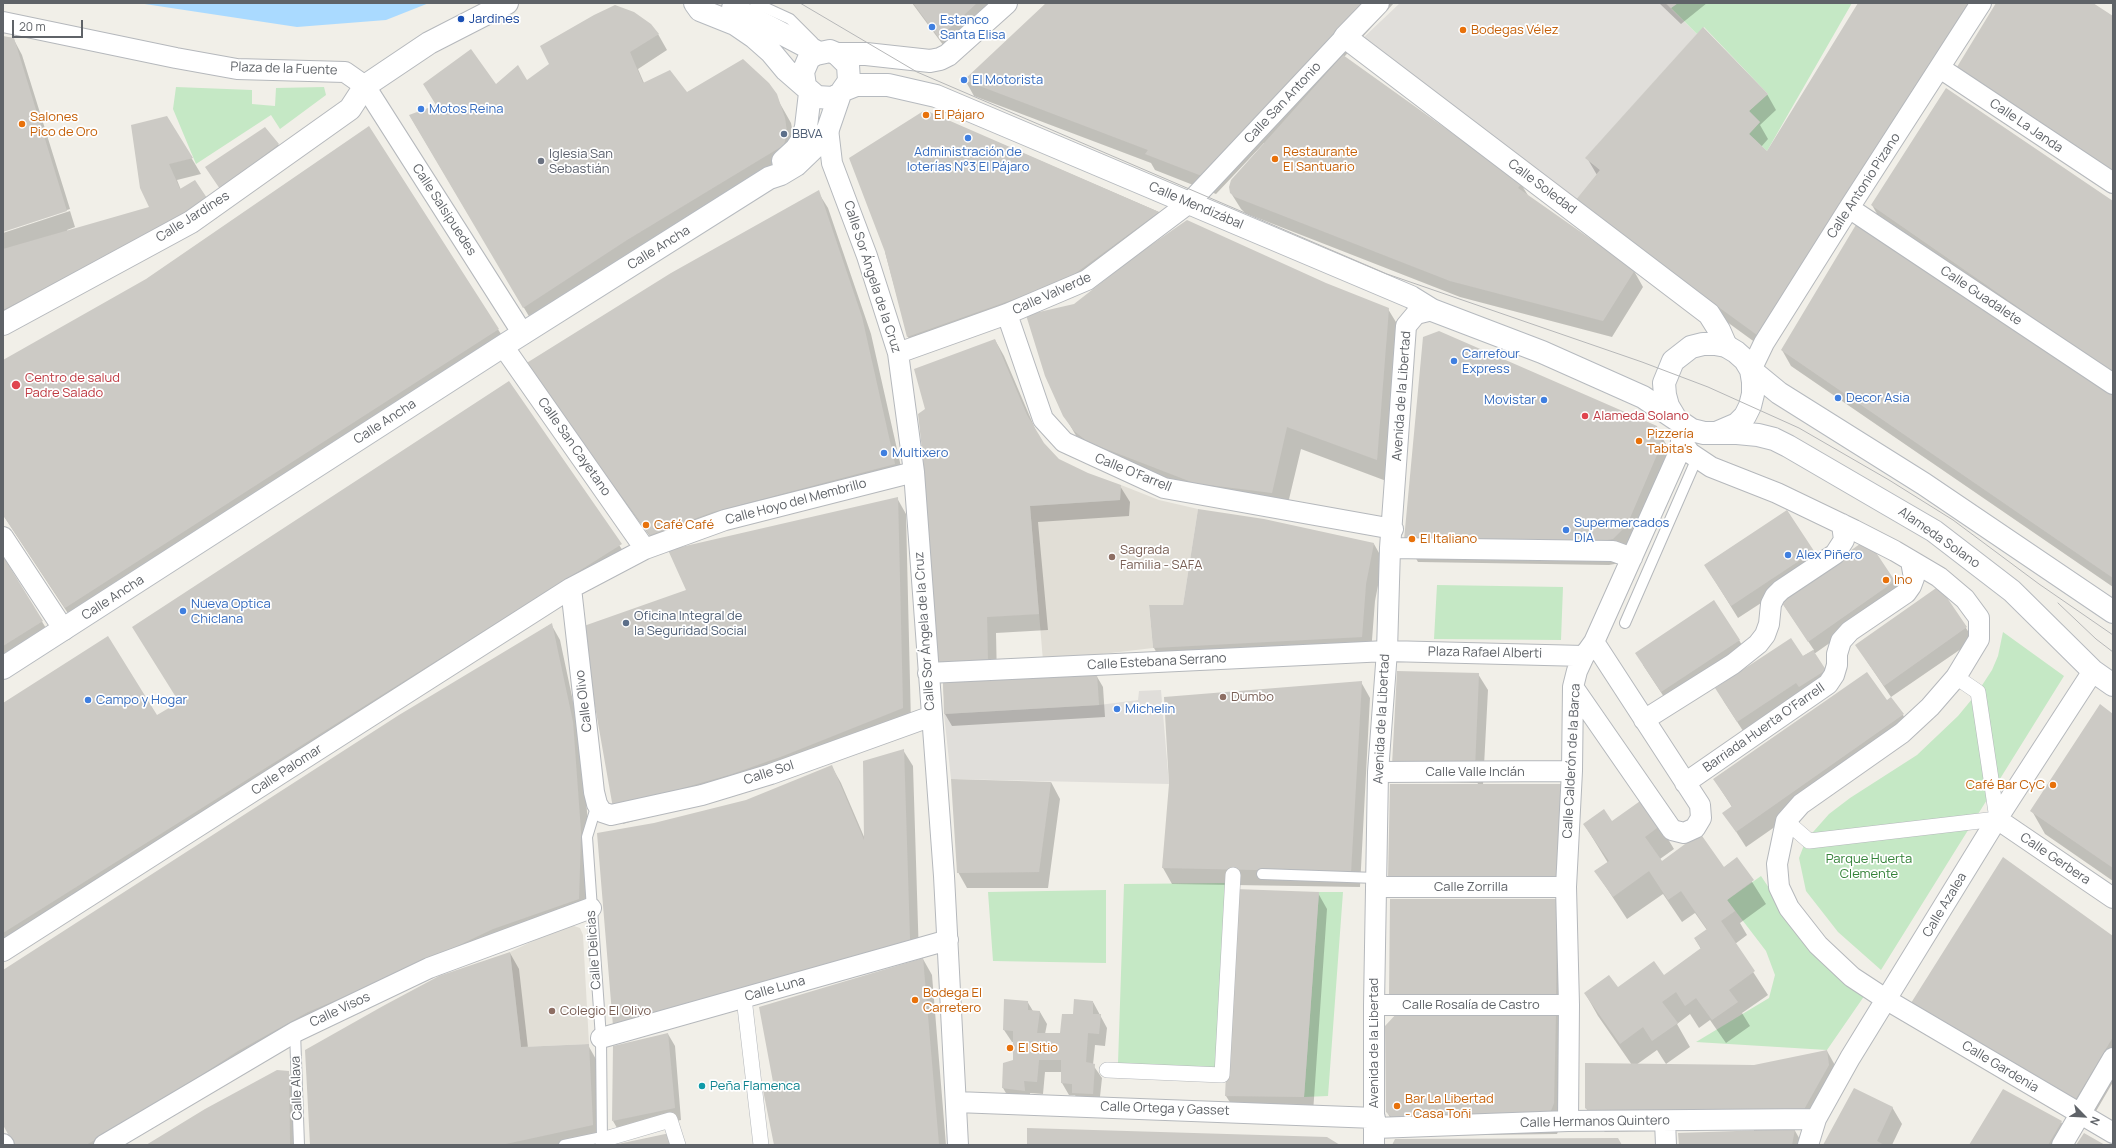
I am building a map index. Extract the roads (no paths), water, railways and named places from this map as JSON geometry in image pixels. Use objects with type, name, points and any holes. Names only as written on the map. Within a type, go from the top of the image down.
[{"type":"main road","points":[[365,86],[429,43],[507,3]]},
{"type":"main road","points":[[695,3],[700,10],[735,24],[754,37],[808,90],[825,99],[833,98],[843,91]]},
{"type":"main road","points":[[722,3],[826,53],[843,59],[849,69],[849,81],[843,91],[828,129],[821,141],[796,165],[781,174],[769,178]]},
{"type":"main road","points":[[769,178],[774,167],[788,157],[802,140],[806,127],[808,90],[802,72],[809,58],[826,53],[866,54],[930,61],[940,59],[948,55],[1006,3]]},
{"type":"main road","name":"Calle San Antonio","points":[[1345,37],[1378,3]]},
{"type":"main road","name":"Calle Soledad","points":[[1345,37],[1709,314],[1719,330],[1726,346]]},
{"type":"main road","name":"Calle Mendizábal","points":[[843,91],[856,85],[888,85],[936,96],[1410,297],[1432,310]]},
{"type":"main road","name":"Calle Jardines","points":[[3,324],[191,222],[350,109],[365,86]]},
{"type":"main road","name":"Calle Ancha","points":[[3,668],[503,346],[769,178]]},
{"type":"main road","name":"Alameda Solano","points":[[1432,310],[1542,352],[1643,397],[1679,426],[1704,433],[1736,433],[1774,439],[1894,506],[1934,531],[2012,591],[2093,671],[2113,685]]},
{"type":"main road","points":[[1679,426],[1664,395],[1666,377],[1673,361],[1691,347],[1703,344],[1726,346],[1745,360],[1750,370],[1754,388],[1750,406],[1737,424],[1715,433]]},
{"type":"main road","points":[[1750,370],[1779,393],[1924,484],[2113,612]]},
{"type":"street","name":"Calle Antonio Pizano","points":[[1750,370],[1764,343],[1981,3]]},
{"type":"street","name":"Plaza de la Fuente","points":[[3,22],[176,58],[237,69],[345,72],[365,86]]},
{"type":"street","name":"Calle San Antonio","points":[[1189,203],[1345,37]]},
{"type":"street","name":"Calle La Janda","points":[[1940,68],[2113,183]]},
{"type":"street","name":"Calle Salsipuedes","points":[[365,86],[523,334]]},
{"type":"street","name":"Calle Sor Ángela de la Cruz","points":[[828,129],[832,163],[867,256],[898,353],[914,472],[948,940],[958,1145]]},
{"type":"street","name":"Calle Valverde","points":[[898,353],[1007,314],[1087,280],[1189,203]]},
{"type":"street","name":"Calle Guadalete","points":[[1849,208],[2113,384]]},
{"type":"street","name":"Avenida de la Libertad","points":[[1374,1130],[1374,1005],[1378,772],[1387,651],[1391,538],[1406,326],[1416,314],[1432,310]]},
{"type":"street","name":"Calle O'Farrell","points":[[1007,314],[1043,419],[1064,442],[1164,488],[1391,538]]},
{"type":"street","name":"Calle San Cayetano","points":[[503,346],[645,549]]},
{"type":"street","points":[[1679,426],[1685,446],[1697,458],[1711,467],[1777,493],[1842,524],[1911,561],[1939,577],[1965,600],[1979,618],[1979,639],[1956,677],[1930,707],[1902,733],[1801,804],[1786,821],[1809,841],[1997,819],[1978,692],[1956,677]]},
{"type":"street","name":"Calle Calderón de la Barca","points":[[1568,1121],[1569,1005],[1566,887],[1572,771],[1573,687],[1576,671],[1589,649],[1672,468],[1679,426]]},
{"type":"street","name":"Calle Hoyo del Membrillo","points":[[571,588],[645,549],[725,520],[914,472]]},
{"type":"street","points":[[1644,720],[1733,664],[1758,644],[1765,635],[1769,624],[1771,604],[1775,596],[1781,590],[1835,554],[1844,540],[1842,524]]},
{"type":"street","points":[[3,537],[64,630]]},
{"type":"street","points":[[1391,538],[1614,551],[1632,558]]},
{"type":"street","name":"Barriada Huerta O'Farrell","points":[[1685,783],[1828,684],[1834,675],[1837,665],[1836,654],[1841,641],[1850,630],[1906,593],[1911,586],[1914,578],[1911,561]]},
{"type":"street","name":"Calle Olivo","points":[[571,588],[600,808]]},
{"type":"street","name":"Calle Palomar","points":[[3,951],[571,588]]},
{"type":"street","points":[[1573,687],[1672,830],[1684,833],[1695,828],[1701,818],[1702,811],[1700,806],[1644,720],[1589,649]]},
{"type":"street","name":"Plaza Rafael Alberti","points":[[1387,651],[1589,649]]},
{"type":"street","name":"Calle Estebana Serrano","points":[[928,673],[1387,651]]},
{"type":"street","name":"Calle Azalea","points":[[1808,1145],[1816,1119],[1850,1058],[1997,819],[2093,671]]},
{"type":"street","name":"Calle Sol","points":[[600,808],[610,815],[702,795],[771,774],[932,716]]},
{"type":"street","name":"Calle Valle Inclán","points":[[1378,772],[1572,771]]},
{"type":"street","name":"Calle Gerbera","points":[[1997,819],[2113,898]]},
{"type":"street","name":"Calle Gardenia","points":[[1786,821],[1776,864],[1779,887],[1789,908],[1824,950],[1852,977],[1887,1000],[2080,1115],[2113,1133]]},
{"type":"street","points":[[1107,1070],[1222,1075],[1233,875]]},
{"type":"street","name":"Calle Zorrilla","points":[[1376,882],[1566,887]]},
{"type":"street","name":"Calle Visos","points":[[104,1145],[295,1032],[429,968],[591,908]]},
{"type":"street","name":"Calle Luna","points":[[601,1038],[948,940]]},
{"type":"street","points":[[744,998],[761,1145]]},
{"type":"street","name":"Calle Rosalía de Castro","points":[[1374,1005],[1569,1005]]},
{"type":"street","points":[[2062,1145],[2113,1058]]},
{"type":"street","name":"Calle Ortega y Gasset","points":[[956,1102],[1374,1130]]},
{"type":"street","name":"Calle Hermanos Quintero","points":[[1374,1130],[1568,1121],[1816,1119]]},
{"type":"street","points":[[602,1141],[670,1120],[678,1145]]},
{"type":"street","points":[[1666,1121],[1666,1145]]},
{"type":"lane","points":[[755,3],[790,19],[826,53]]},
{"type":"lane","points":[[1625,623],[1697,458]]},
{"type":"lane","name":"Calle Delicias","points":[[600,808],[587,837],[601,1038],[602,1141]]},
{"type":"lane","points":[[1262,874],[1376,882]]},
{"type":"lane","name":"Calle Alava","points":[[295,1032],[300,1145]]},
{"type":"lane","points":[[564,1145],[602,1141]]},
{"type":"water","points":[[138,3],[429,3],[386,20],[297,27]]},
{"type":"tram line","points":[[800,3],[917,72],[1387,274],[1642,362],[1708,387],[1799,428],[1889,480],[1953,520],[2039,584],[2113,635]]},
{"type":"tram line","points":[[2058,603],[2096,639],[2113,652]]},
{"type":"place","name":"Jardines","points":[[461,19]]},
{"type":"place","name":"Estanco Santa Elisa","points":[[932,27]]},
{"type":"place","name":"Bodegas Vélez","points":[[1463,30]]},
{"type":"place","name":"El Motorista","points":[[964,80]]},
{"type":"place","name":"Motos Reina","points":[[421,109]]},
{"type":"place","name":"El Pájaro","points":[[926,115]]},
{"type":"place","name":"Salones Pico de Oro","points":[[22,124]]},
{"type":"place","name":"BBVA","points":[[784,134]]},
{"type":"place","name":"Administración de loterías N°3 El Pájaro","points":[[968,138]]},
{"type":"place","name":"Restaurante El Santuario","points":[[1275,159]]},
{"type":"place","name":"Iglesia San Sebastián","points":[[541,161]]},
{"type":"place","name":"Carrefour Express","points":[[1454,361]]},
{"type":"place","name":"Centro de salud Padre Salado","points":[[16,385]]},
{"type":"place","name":"Decor Asia","points":[[1838,398]]},
{"type":"place","name":"Movistar","points":[[1544,400]]},
{"type":"place","name":"Alameda Solano","points":[[1585,416]]},
{"type":"place","name":"Pizzería Tabita's","points":[[1639,441]]},
{"type":"place","name":"Multixero","points":[[884,453]]},
{"type":"place","name":"Café Café","points":[[646,525]]},
{"type":"place","name":"Supermercados DIA","points":[[1566,530]]},
{"type":"place","name":"El Italiano","points":[[1412,539]]},
{"type":"place","name":"Alex Piñero","points":[[1788,555]]},
{"type":"place","name":"Sagrada Familia - SAFA","points":[[1112,557]]},
{"type":"place","name":"Ino","points":[[1886,580]]},
{"type":"place","name":"Nueva Optica Chiclana","points":[[183,611]]},
{"type":"place","name":"Oficina Integral de la Seguridad Social","points":[[626,623]]},
{"type":"place","name":"Dumbo","points":[[1223,697]]},
{"type":"place","name":"Campo y Hogar","points":[[88,700]]},
{"type":"place","name":"Michelin","points":[[1117,709]]},
{"type":"place","name":"Café Bar CyC","points":[[2053,785]]},
{"type":"place","name":"Bodega El Carretero","points":[[915,1000]]},
{"type":"place","name":"Colegio El Olivo","points":[[552,1011]]},
{"type":"place","name":"El Sitio","points":[[1010,1048]]},
{"type":"place","name":"Peña Flamenca","points":[[702,1086]]},
{"type":"place","name":"Bar La Libertad - Casa Toñi","points":[[1397,1106]]},
{"type":"park label","name":"Parque Huerta Clemente","points":[[1869,866]]}]
